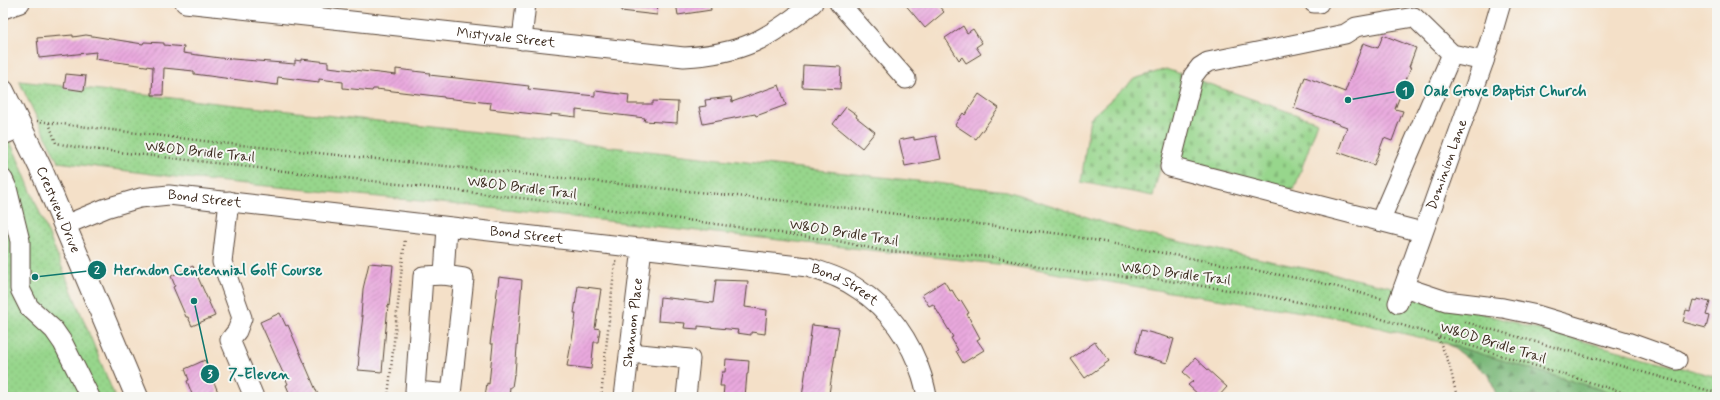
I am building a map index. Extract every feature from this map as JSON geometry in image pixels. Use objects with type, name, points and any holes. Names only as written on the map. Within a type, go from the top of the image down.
[{"type":"main road","name":"Crestview Drive","points":[[3,91],[13,127],[41,169],[137,397]]},
{"type":"street","points":[[3,9],[20,3]]},
{"type":"street","name":"Mistyvale Street","points":[[185,3],[305,10],[522,40],[684,57],[708,56],[730,52],[753,44],[780,30],[813,3]]},
{"type":"street","points":[[522,40],[526,3]]},
{"type":"street","points":[[840,3],[906,79]]},
{"type":"street","points":[[1314,3],[1319,3]]},
{"type":"street","name":"Dominion Lane","points":[[1401,295],[1422,232],[1484,61],[1501,3]]},
{"type":"street","points":[[1422,232],[1170,168],[1193,76],[1200,67],[1208,62],[1345,34],[1356,27],[1414,17],[1452,54],[1484,61]]},
{"type":"street","points":[[1380,221],[1452,54]]},
{"type":"street","points":[[3,179],[7,188],[20,241],[20,284],[29,307],[54,330],[63,344],[90,397]]},
{"type":"street","name":"Bond Street","points":[[64,225],[106,208],[140,198],[169,195],[447,227],[640,256],[808,267],[837,277],[858,289],[879,306],[901,331],[910,346],[918,364],[927,397]]},
{"type":"street","points":[[229,202],[222,262],[242,318],[230,340],[254,397]]},
{"type":"street","points":[[444,275],[447,227]]},
{"type":"street","name":"Shannon Place","points":[[624,397],[640,256]]},
{"type":"street","points":[[444,275],[464,278],[451,394],[415,391],[422,276],[444,275]]},
{"type":"street","points":[[1401,295],[1503,308],[1537,315],[1627,342],[1677,360]]},
{"type":"street","points":[[630,353],[690,359],[686,397]]},
{"type":"path","points":[[13,127],[49,122],[221,143],[807,203],[1060,234],[1318,282],[1401,295]]},
{"type":"path","name":"W&OD Bridle Trail","points":[[49,122],[56,143],[75,147],[564,202],[838,241],[884,251],[991,257],[1079,272],[1158,278],[1267,296],[1372,316],[1638,397]]},
{"type":"path","points":[[388,397],[406,222]]},
{"type":"path","points":[[601,397],[615,262],[640,256]]},
{"type":"path","points":[[1460,320],[1717,393]]},
{"type":"path","points":[[1438,337],[1449,363],[1457,397]]},
{"type":"green space","points":[[1166,69],[1318,122],[1294,190],[1163,157],[1153,196],[1081,182],[1090,118],[1134,79]]},
{"type":"green space","points":[[19,81],[1007,191],[1130,231],[1388,286],[1526,326],[1717,377],[1717,397],[1625,397],[1448,344],[1329,316],[1006,265],[471,206],[175,177],[58,162]]},
{"type":"green space","points":[[3,126],[17,157],[115,397],[3,397]]},
{"type":"green space","points":[[1448,344],[1625,397],[1497,397],[1489,375]]},
{"type":"building","points":[[622,3],[658,3],[657,15],[621,11]]},
{"type":"building","points":[[676,3],[710,3],[711,10],[678,15]]},
{"type":"building","points":[[904,3],[936,3],[944,12],[925,28]]},
{"type":"building","points":[[963,26],[967,33],[973,29],[982,43],[976,47],[981,54],[966,63],[962,57],[959,60],[945,38]]},
{"type":"building","points":[[73,35],[73,37],[86,35],[143,44],[144,42],[164,43],[164,45],[184,47],[183,53],[220,58],[295,64],[295,60],[301,61],[301,59],[328,62],[328,67],[396,75],[396,69],[430,73],[429,75],[529,86],[528,89],[595,96],[595,91],[629,95],[628,104],[653,104],[653,101],[678,102],[677,123],[644,121],[645,118],[576,110],[576,117],[551,114],[551,116],[490,109],[491,103],[376,89],[373,89],[372,91],[343,88],[343,82],[319,79],[319,82],[278,77],[277,85],[194,74],[194,71],[164,68],[163,95],[152,95],[153,67],[95,59],[96,52],[39,58],[37,38]]},
{"type":"building","points":[[1383,35],[1416,48],[1409,67],[1411,67],[1395,109],[1403,111],[1392,141],[1384,138],[1374,165],[1338,152],[1347,127],[1294,108],[1305,77],[1345,92],[1363,43],[1378,48]]},
{"type":"building","points":[[803,65],[841,67],[840,89],[802,87]]},
{"type":"building","points":[[66,74],[86,76],[84,91],[64,88]]},
{"type":"building","points":[[779,85],[786,105],[756,116],[755,114],[703,124],[699,107],[706,106],[705,100],[731,97],[732,102]]},
{"type":"building","points":[[979,94],[999,108],[976,139],[955,125],[963,113],[965,115]]},
{"type":"building","points":[[846,107],[875,132],[862,148],[833,124]]},
{"type":"building","points":[[936,136],[941,159],[905,166],[899,140],[914,137],[914,140]]},
{"type":"building","points":[[369,263],[393,265],[382,372],[358,370],[358,356],[363,316],[361,316],[363,289]]},
{"type":"building","points":[[193,266],[215,316],[192,326],[188,317],[186,317],[173,287],[175,286],[171,276]]},
{"type":"building","points":[[499,277],[522,280],[515,374],[512,387],[510,387],[509,397],[485,397],[487,383],[489,384],[493,344],[490,344]]},
{"type":"building","points":[[716,280],[748,281],[745,307],[767,310],[765,334],[751,332],[751,335],[737,333],[738,330],[698,326],[698,329],[684,328],[685,323],[658,321],[660,297],[713,303]]},
{"type":"building","points":[[944,281],[950,291],[952,290],[959,302],[961,300],[969,313],[967,314],[980,338],[977,340],[984,350],[963,363],[951,338],[953,337],[933,304],[929,306],[922,295]]},
{"type":"building","points":[[578,286],[601,289],[595,328],[600,329],[598,342],[594,342],[591,369],[567,366],[574,328],[576,313],[574,313]]},
{"type":"building","points":[[1697,299],[1710,302],[1706,315],[1709,316],[1706,328],[1683,322],[1686,310],[1690,311],[1693,300],[1697,301]]},
{"type":"building","points":[[280,313],[286,326],[288,325],[319,397],[291,397],[286,385],[288,384],[260,322]]},
{"type":"building","points":[[812,325],[839,328],[829,394],[826,394],[826,397],[802,397]]},
{"type":"building","points":[[1141,330],[1174,339],[1167,363],[1135,354]]},
{"type":"building","points":[[1095,342],[1109,361],[1085,378],[1071,359]]},
{"type":"building","points":[[1195,358],[1227,387],[1218,397],[1201,397],[1188,385],[1193,381],[1183,372]]},
{"type":"building","points":[[726,359],[749,361],[745,397],[723,397],[724,386],[720,386],[722,372],[725,372]]},
{"type":"building","points":[[205,360],[220,397],[193,397],[187,381],[189,380],[185,369]]},
{"type":"place","name":"Oak Grove Baptist Church","points":[[1348,100]]},
{"type":"place","name":"Herndon Centennial Golf Course","points":[[35,277]]},
{"type":"place","name":"7-Eleven","points":[[194,301]]}]
